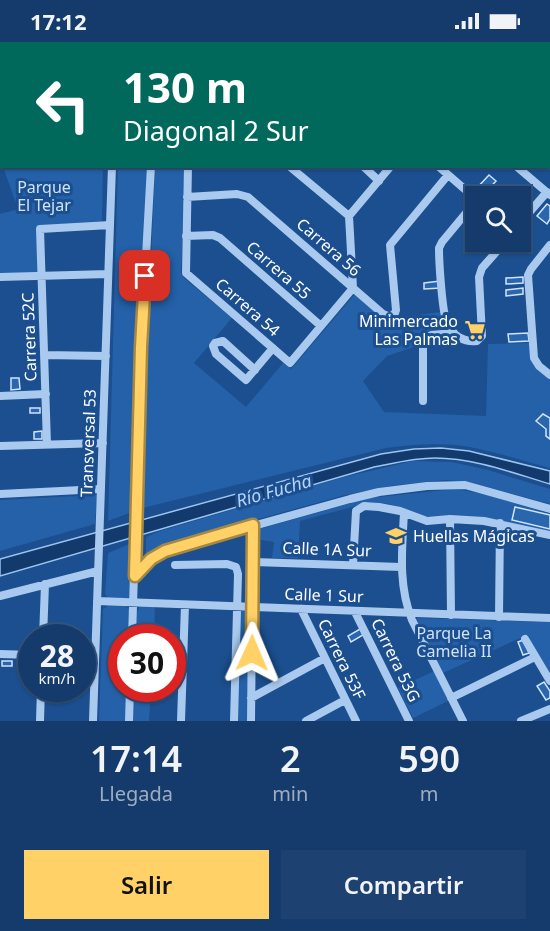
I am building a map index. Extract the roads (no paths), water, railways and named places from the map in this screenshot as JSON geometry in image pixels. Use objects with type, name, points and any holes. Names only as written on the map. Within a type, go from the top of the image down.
[{"type":"street","name":"Transversal 53","points":[[93,721],[112,168]]},
{"type":"street","points":[[133,624],[141,347],[151,168]]},
{"type":"street","points":[[186,236],[188,168]]},
{"type":"street","points":[[291,168],[349,216]]},
{"type":"street","points":[[365,168],[379,181]]},
{"type":"street","points":[[321,327],[353,288],[349,216],[389,168]]},
{"type":"street","points":[[440,168],[465,190]]},
{"type":"street","points":[[518,168],[548,194],[531,212]]},
{"type":"street","name":"Carrera 56","points":[[187,197],[243,195],[390,317],[395,313],[390,245],[448,175]]},
{"type":"street","points":[[465,214],[440,245],[447,325],[454,333],[472,342],[480,339],[482,331],[479,277],[482,268],[496,252]]},
{"type":"street","name":"Carrera 52C","points":[[47,444],[40,229],[110,225]]},
{"type":"street","name":"Carrera 55","points":[[186,236],[216,236],[321,327]]},
{"type":"street","name":"Carrera 54","points":[[186,236],[186,273],[290,363],[321,327]]},
{"type":"street","points":[[550,245],[528,275],[534,358],[539,366],[550,375]]},
{"type":"street","points":[[0,277],[108,274]]},
{"type":"street","points":[[423,401],[423,339],[432,335],[454,333]]},
{"type":"street","points":[[255,370],[223,341],[219,340],[214,343],[216,354],[246,380],[255,370],[273,348]]},
{"type":"street","points":[[44,355],[106,356]]},
{"type":"street","points":[[0,396],[46,394]]},
{"type":"street","points":[[0,446],[103,443]]},
{"type":"street","points":[[135,576],[151,559],[165,551],[379,492],[445,485],[475,487],[550,509]]},
{"type":"street","points":[[0,494],[101,489]]},
{"type":"street","points":[[353,565],[356,511],[364,506],[393,509],[427,521],[450,519],[500,524],[550,535]]},
{"type":"street","points":[[404,513],[401,567],[406,603],[463,721]]},
{"type":"street","points":[[450,519],[451,615]]},
{"type":"street","points":[[499,616],[500,524]]},
{"type":"street","points":[[250,721],[253,525]]},
{"type":"street","name":"Calle 1A Sur","points":[[253,562],[401,567]]},
{"type":"street","points":[[175,565],[227,564],[236,567],[238,574],[234,721]]},
{"type":"street","points":[[0,596],[98,571]]},
{"type":"street","points":[[44,624],[45,584]]},
{"type":"street","name":"Calle 1 Sur","points":[[97,601],[550,618]]},
{"type":"street","points":[[181,721],[185,605]]},
{"type":"street","name":"Carrera 53F","points":[[301,609],[356,721]]},
{"type":"street","name":"Carrera 53G","points":[[355,612],[408,720]]},
{"type":"street","points":[[525,639],[550,681]]},
{"type":"street","points":[[0,654],[18,655]]},
{"type":"street","points":[[451,698],[535,657]]},
{"type":"street","points":[[251,698],[325,658]]},
{"type":"street","points":[[306,721],[345,700]]},
{"type":"street","points":[[40,721],[41,702]]},
{"type":"street","points":[[129,721],[130,702]]},
{"type":"street","points":[[521,721],[550,709]]},
{"type":"water","name":"Río Fucha","points":[[441,448],[469,451],[550,471],[550,484],[464,461],[435,458],[404,461],[374,467],[0,576],[0,559],[381,454]]},
{"type":"place","name":"Minimercado Las Palmas","points":[[475,330]]},
{"type":"place","name":"Huellas Mágicas","points":[[396,536]]},
{"type":"park label","name":"Parque El Tejar","points":[[44,196]]},
{"type":"park label","name":"Parque La Camelia II","points":[[454,642]]}]
